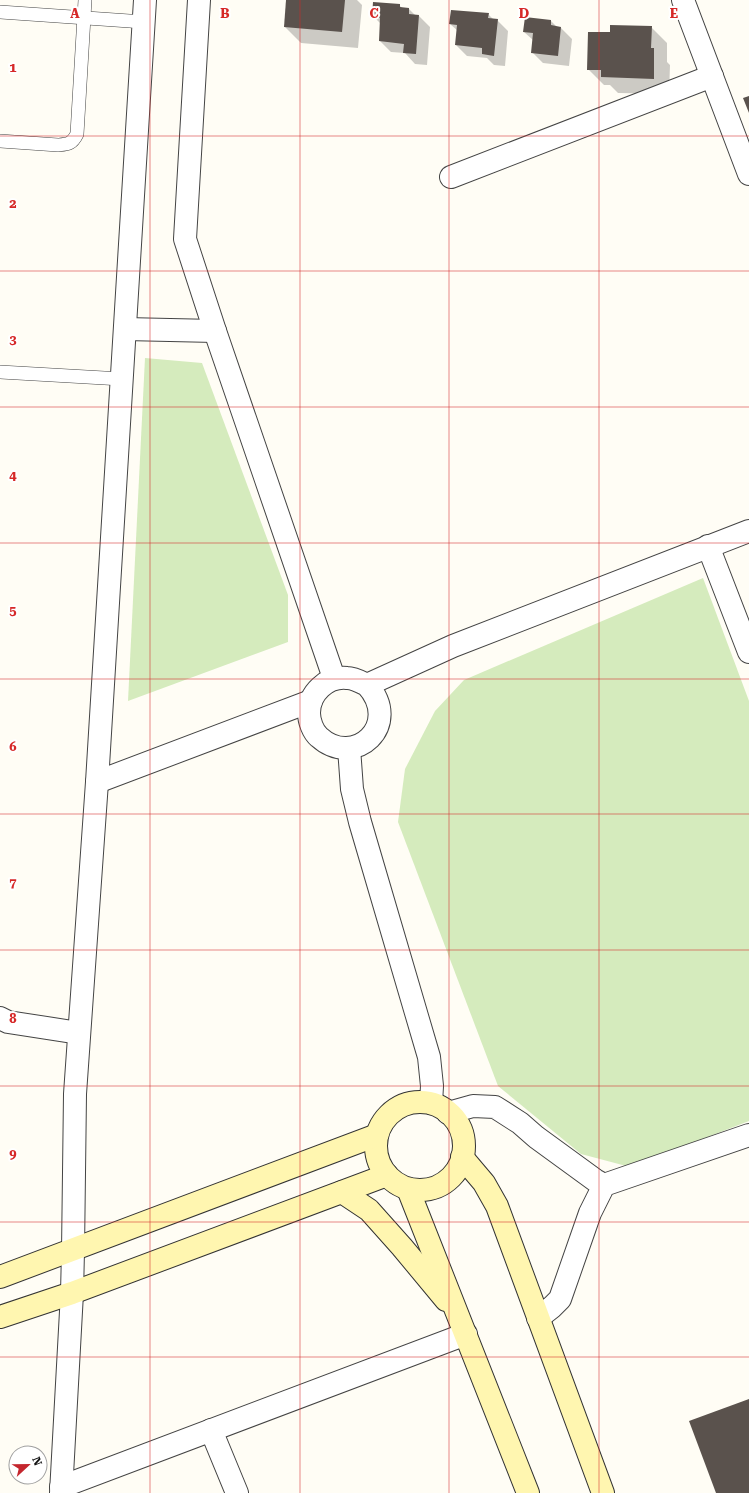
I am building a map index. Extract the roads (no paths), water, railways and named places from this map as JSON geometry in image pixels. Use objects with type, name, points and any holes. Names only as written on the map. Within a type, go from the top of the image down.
[{"type":"main road","points":[[417,1102],[440,1108],[456,1122],[461,1133],[463,1145],[462,1157],[457,1170],[447,1180],[436,1187],[422,1190],[408,1189],[397,1184],[387,1175],[379,1163],[376,1149],[377,1135],[382,1122],[392,1112],[404,1105],[417,1102]]},
{"type":"main road","points":[[0,1277],[73,1251],[377,1135]]},
{"type":"main road","points":[[462,1157],[484,1183],[496,1206],[603,1493]]},
{"type":"main road","points":[[0,1317],[72,1293],[387,1175]]},
{"type":"main road","points":[[408,1189],[528,1493]]},
{"type":"main road","points":[[342,1192],[369,1210],[402,1246],[462,1325]]},
{"type":"street","points":[[145,0],[97,782],[75,1094],[72,1293],[61,1490],[211,1430],[462,1325]]},
{"type":"street","points":[[199,0],[185,239],[334,678]]},
{"type":"street","points":[[683,0],[749,174]]},
{"type":"street","points":[[451,177],[712,76]]},
{"type":"street","points":[[125,329],[215,331]]},
{"type":"street","points":[[367,685],[453,646],[749,530]]},
{"type":"street","points":[[708,546],[749,652]]},
{"type":"street","points":[[334,678],[356,680],[367,685],[374,693],[379,704],[380,716],[377,728],[370,738],[360,745],[349,748],[337,747],[325,743],[316,735],[311,724],[309,712],[311,701],[316,691],[324,683],[334,678]]},
{"type":"street","points":[[97,782],[311,701]]},
{"type":"street","points":[[349,748],[352,790],[358,816],[429,1057],[432,1086],[440,1108],[473,1106],[495,1107],[520,1123],[536,1137],[604,1185]]},
{"type":"street","points":[[0,1018],[8,1022],[79,1034]]},
{"type":"street","points":[[538,1318],[560,1299],[590,1213],[604,1185],[749,1134]]},
{"type":"street","points":[[211,1430],[237,1493]]},
{"type":"lane","points":[[0,141],[58,145],[67,144],[74,140],[77,134],[85,0]]},
{"type":"lane","points":[[0,12],[144,22]]},
{"type":"lane","points":[[0,372],[122,379]]}]
